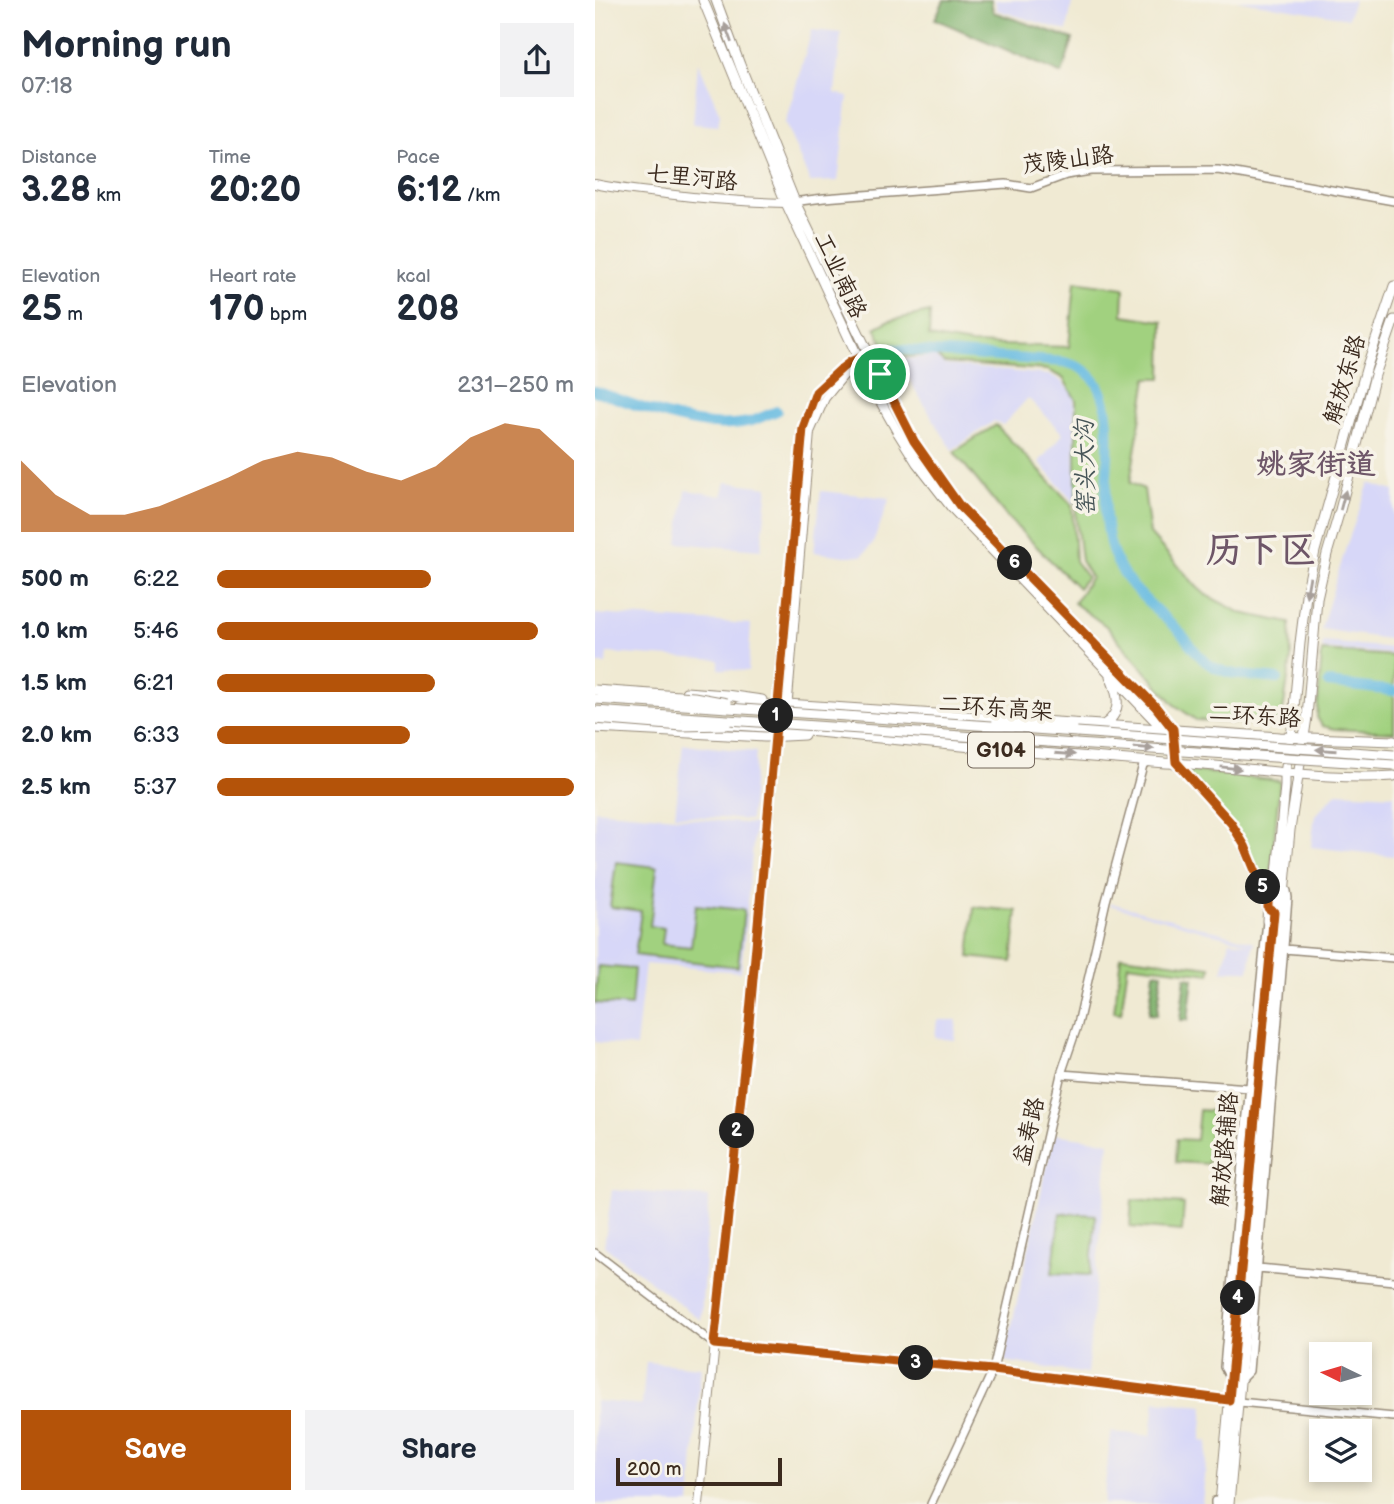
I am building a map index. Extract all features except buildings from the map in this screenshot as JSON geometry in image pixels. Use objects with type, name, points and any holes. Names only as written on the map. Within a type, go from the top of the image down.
[{"type":"main road","name":"工业南路","points":[[703,0],[861,362],[897,431],[917,463],[953,508],[1162,728],[1176,762],[1231,823],[1245,846],[1268,902],[1270,914]]},
{"type":"main road","name":"工业南路","points":[[716,0],[791,203],[914,441],[959,505],[1155,706],[1173,729]]},
{"type":"main road","name":"七里河路","points":[[595,184],[619,190],[711,199],[791,203]]},
{"type":"main road","name":"解放东路","points":[[1286,829],[1285,773],[1306,595],[1315,551],[1367,366],[1394,286]]},
{"type":"main road","name":"解放东路","points":[[1286,829],[1298,775],[1317,599],[1375,375],[1394,320]]},
{"type":"main road","points":[[699,1504],[749,1023],[803,428],[816,392],[839,369],[871,357]]},
{"type":"main road","points":[[1105,669],[1114,687],[1117,707],[1114,716],[1105,724]]},
{"type":"main road","points":[[595,688],[779,706]]},
{"type":"main road","name":"二环东路","points":[[595,688],[726,695],[769,701],[779,706]]},
{"type":"main road","name":"二环东路","points":[[636,690],[655,701]]},
{"type":"main road","name":"二环东路","points":[[703,704],[726,695]]},
{"type":"main road","name":"二环东路","points":[[595,697],[1394,741]]},
{"type":"main road","name":"二环东高架","points":[[595,697],[779,706],[1349,757],[1394,765]]},
{"type":"main road","points":[[595,715],[703,723],[722,727],[730,736]]},
{"type":"main road","name":"二环东高架","points":[[595,715],[774,730],[1349,757],[1394,753]]},
{"type":"main road","points":[[704,734],[722,727]]},
{"type":"main road","name":"G104","points":[[722,727],[827,733],[1170,764],[1176,762],[1298,775],[1393,775]]},
{"type":"main road","points":[[595,728],[730,736],[774,730]]},
{"type":"main road","points":[[1173,729],[1176,762]]},
{"type":"main road","points":[[1349,757],[1393,775]]},
{"type":"main road","points":[[1223,1501],[1236,1400],[1249,1182],[1270,914],[1286,829]]},
{"type":"main road","points":[[1236,1379],[1285,884],[1286,829]]},
{"type":"main road","points":[[1265,1102],[1270,1122]]},
{"type":"main road","points":[[1242,1163],[1249,1182]]},
{"type":"street","name":"茂陵山路","points":[[791,203],[1006,184],[1031,188],[1066,175],[1091,171],[1218,170],[1394,201]]},
{"type":"street","name":"益寿路","points":[[931,1504],[993,1370],[1061,1074],[1078,1024],[1106,901],[1143,765],[1147,762]]},
{"type":"street","name":"解放路辅路","points":[[1270,914],[1249,1088],[1224,1367],[1236,1379],[1249,1371],[1288,898],[1285,884]]},
{"type":"street","points":[[1284,948],[1394,958]]},
{"type":"street","points":[[1061,1074],[1249,1088]]},
{"type":"street","points":[[595,1253],[714,1344],[993,1370],[1236,1400],[1394,1416]]},
{"type":"street","points":[[1258,1268],[1394,1281]]},
{"type":"shaded area","points":[[995,0],[1105,0],[1072,2],[1067,31],[997,10]]},
{"type":"shaded area","points":[[1236,0],[1354,0],[1348,18]]},
{"type":"shaded area","points":[[812,30],[841,33],[835,93],[848,96],[838,181],[810,182],[785,123]]},
{"type":"shaded area","points":[[698,62],[720,114],[718,126],[693,124]]},
{"type":"shaded area","points":[[934,356],[945,365],[1048,375],[1061,381],[1074,396],[1075,504],[1039,462],[1063,434],[1028,398],[1003,425],[994,421],[952,450],[897,360]]},
{"type":"shaded area","points":[[726,482],[768,487],[761,550],[678,543],[686,490],[722,496]]},
{"type":"shaded area","points":[[1369,483],[1394,491],[1394,640],[1321,629]]},
{"type":"shaded area","points":[[821,491],[890,498],[873,543],[862,556],[814,552]]},
{"type":"shaded area","points":[[595,614],[751,624],[748,671],[719,669],[719,660],[607,653],[606,664],[595,664]]},
{"type":"shaded area","points":[[1323,642],[1394,648],[1394,654],[1322,649]]},
{"type":"shaded area","points":[[683,744],[756,752],[750,820],[675,815]]},
{"type":"shaded area","points":[[1337,792],[1394,795],[1394,856],[1311,847],[1315,815]]},
{"type":"shaded area","points":[[595,810],[755,824],[741,972],[645,964],[636,1047],[595,1042]]},
{"type":"shaded area","points":[[1111,903],[1255,942],[1249,971],[1222,971],[1230,941],[1251,944],[1110,905]]},
{"type":"shaded area","points":[[937,1020],[957,1020],[955,1040],[935,1038]]},
{"type":"shaded area","points":[[1054,1134],[1109,1142],[1087,1374],[1004,1361]]},
{"type":"shaded area","points":[[612,1190],[709,1197],[701,1320],[604,1246]]},
{"type":"shaded area","points":[[646,1362],[701,1367],[690,1504],[595,1504],[595,1401],[642,1405]]},
{"type":"shaded area","points":[[1155,1401],[1204,1406],[1201,1440],[1208,1441],[1202,1504],[1103,1504],[1111,1432],[1151,1436]]},
{"type":"green space","points":[[944,0],[991,0],[993,12],[1073,39],[1062,74],[935,19]]},
{"type":"green space","points":[[1075,281],[1124,288],[1123,315],[1163,321],[1162,378],[1147,378],[1130,483],[1144,489],[1150,534],[1206,595],[1241,613],[1290,623],[1291,659],[1282,718],[1268,725],[1196,720],[1175,705],[1106,626],[1074,603],[1091,577],[1081,561],[1076,519],[1076,400],[1063,378],[1047,370],[944,363],[934,354],[891,359],[875,328],[888,321],[930,312],[929,337],[971,344],[1069,347]]},
{"type":"green space","points":[[996,425],[1072,505],[1075,561],[1087,577],[1078,588],[1007,517],[954,452]]},
{"type":"green space","points":[[1322,651],[1394,656],[1394,732],[1322,726],[1317,717]]},
{"type":"green space","points":[[1184,770],[1280,781],[1268,900],[1246,846]]},
{"type":"green space","points":[[616,862],[657,867],[650,926],[664,928],[662,944],[691,947],[696,905],[744,910],[738,967],[635,955],[641,911],[610,907]]},
{"type":"green space","points":[[974,907],[1017,911],[1012,962],[969,957]]},
{"type":"green space","points":[[1121,956],[1211,967],[1210,974],[1128,964],[1121,1013],[1114,1012]]},
{"type":"green space","points":[[598,966],[634,969],[631,1006],[595,1003]]},
{"type":"green space","points":[[1154,972],[1162,973],[1157,1015],[1149,1014]]},
{"type":"green space","points":[[1185,977],[1193,978],[1188,1020],[1180,1020]]},
{"type":"green space","points":[[1199,1110],[1212,1111],[1208,1164],[1176,1162],[1177,1139],[1196,1140]]},
{"type":"green space","points":[[1132,1200],[1184,1204],[1182,1231],[1130,1227]]},
{"type":"green space","points":[[1060,1213],[1096,1215],[1090,1275],[1052,1273]]},
{"type":"waterway","name":"窑头大沟","points":[[886,350],[1064,362],[1089,374],[1101,390],[1106,407],[1106,517],[1114,557],[1121,569],[1147,602],[1178,630],[1206,662],[1222,671],[1278,679]]},
{"type":"waterway","name":"窑头大沟","points":[[595,391],[672,417],[712,424],[752,421],[777,411]]},
{"type":"waterway","name":"窑头大沟","points":[[1328,683],[1394,691]]},
{"type":"district","name":"姚家街道","points":[[1316,464]]},
{"type":"district","name":"历下区","points":[[1261,549]]},
{"type":"route","points":[[870,354],[880,374],[914,441],[959,505],[1155,706],[1173,729],[1176,762],[1231,823],[1257,873],[1268,908],[1274,912],[1229,1400],[993,1370],[714,1344],[749,1023],[803,428],[816,392],[850,362],[870,354]]}]
